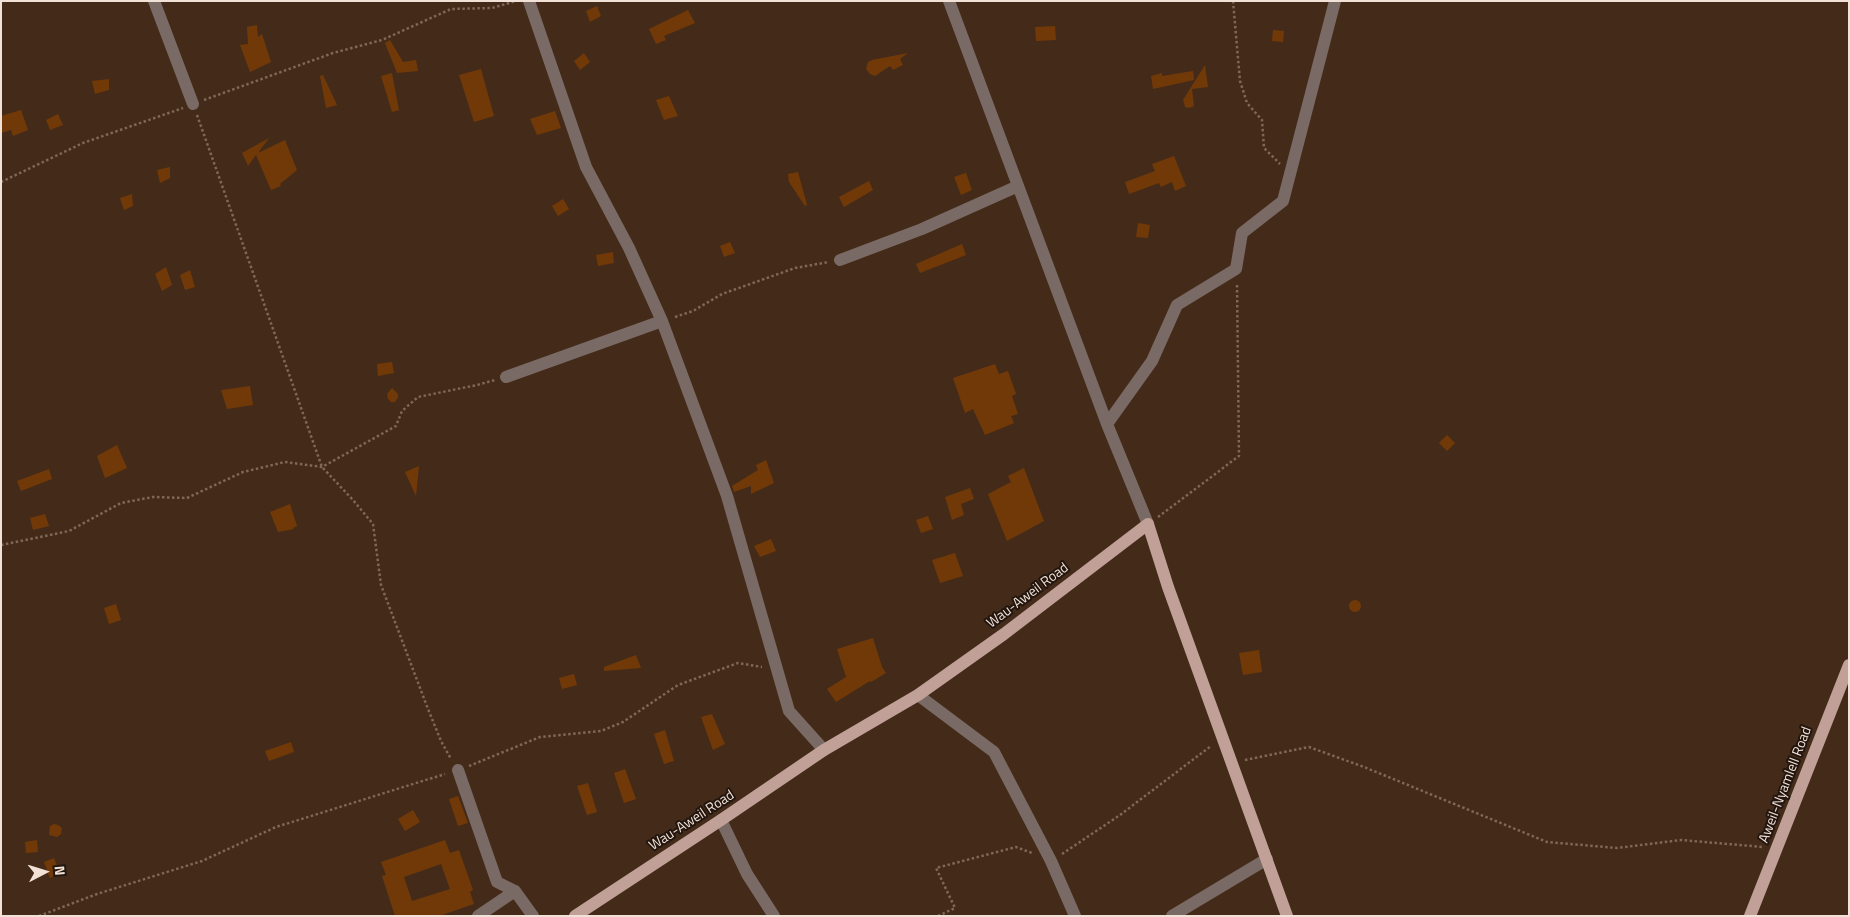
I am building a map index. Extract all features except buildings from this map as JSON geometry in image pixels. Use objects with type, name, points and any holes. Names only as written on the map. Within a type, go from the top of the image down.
[{"type":"main road","name":"Wau-Aweil Road","points":[[575,916],[824,750],[918,694],[1004,634],[1148,524]]},
{"type":"main road","points":[[1148,524],[1168,587],[1287,916]]},
{"type":"main road","name":"Aweil-Nyamlell Road","points":[[1750,916],[1849,665]]},
{"type":"street","points":[[154,1],[193,104]]},
{"type":"street","points":[[528,1],[586,167],[629,248],[662,321],[727,496],[789,711],[824,750]]},
{"type":"street","points":[[949,1],[1107,424],[1148,524]]},
{"type":"street","points":[[1107,424],[1152,361],[1177,305],[1236,269],[1242,233],[1283,201],[1335,1]]},
{"type":"street","points":[[840,260],[922,229],[1018,186]]},
{"type":"street","points":[[506,377],[662,321]]},
{"type":"street","points":[[918,694],[994,752],[1051,861],[1075,916]]},
{"type":"street","points":[[458,770],[497,882],[515,891],[533,916]]},
{"type":"street","points":[[721,820],[747,874],[774,916]]},
{"type":"street","points":[[1172,916],[1267,860]]},
{"type":"street","points":[[478,916],[515,891]]},
{"type":"path","points":[[1,182],[82,143],[333,53],[382,40],[451,9],[492,8],[516,1]]},
{"type":"path","points":[[1233,1],[1240,81],[1247,103],[1262,120],[1264,148],[1291,174]]},
{"type":"path","points":[[193,104],[322,467],[373,524],[381,585],[384,594],[441,741],[458,770]]},
{"type":"path","points":[[662,321],[693,311],[722,294],[794,268],[840,260]]},
{"type":"path","points":[[1148,524],[1238,456],[1238,298],[1236,269]]},
{"type":"path","points":[[1,545],[69,531],[121,503],[154,497],[187,498],[243,472],[284,462],[322,467],[396,426],[402,411],[418,397],[477,386],[506,377]]},
{"type":"path","points":[[39,916],[97,894],[202,861],[276,827],[458,770],[540,737],[601,731],[624,722],[678,685],[738,662],[760,666],[779,675]]},
{"type":"path","points":[[938,916],[955,908],[936,868],[1016,847],[1051,861],[1120,815],[1222,737]]},
{"type":"path","points":[[1231,762],[1309,747],[1364,766],[1547,842],[1618,848],[1681,840],[1776,849]]}]
